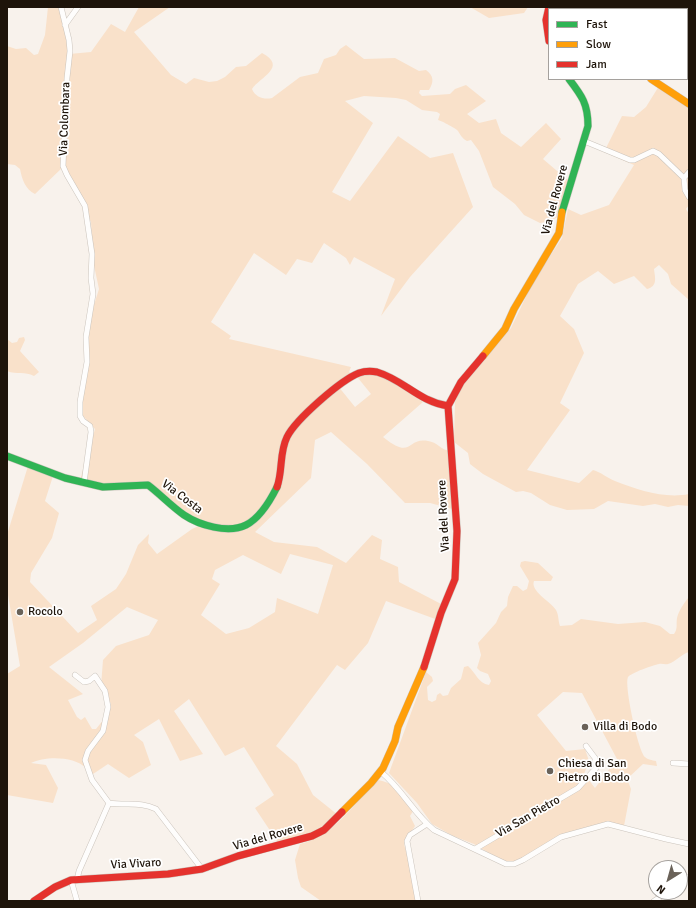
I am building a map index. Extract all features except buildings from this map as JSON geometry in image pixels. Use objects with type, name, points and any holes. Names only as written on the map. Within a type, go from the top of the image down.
[{"type":"street","name":"Via Colombara","points":[[61,7],[69,40],[70,51],[66,78],[64,166],[67,175],[85,206],[92,254],[91,278],[93,294],[86,337],[87,362],[80,402],[80,416],[83,421],[90,426],[91,432],[84,483]]},
{"type":"street","points":[[65,25],[78,7]]},
{"type":"street","points":[[548,15],[546,20],[548,34]]},
{"type":"street","name":"Via del Rovere","points":[[202,869],[238,856],[300,840],[324,830],[381,772],[388,760],[398,727],[427,660],[441,613],[455,579],[457,531],[448,406],[461,382],[505,329],[514,309],[552,248],[559,233],[563,204],[588,126],[588,112],[584,99],[571,80]]},
{"type":"street","points":[[653,80],[689,104]]},
{"type":"street","points":[[584,140],[630,160],[634,160],[653,151],[659,154],[689,182]]},
{"type":"street","points":[[689,172],[684,178],[685,190],[689,197]]},
{"type":"street","name":"Via Costa","points":[[7,456],[84,483],[103,487],[148,485],[180,512],[200,524],[242,527],[262,511],[274,496],[279,482],[281,460],[287,437],[301,419],[318,402],[359,372],[369,370],[380,374],[430,402],[448,406]]},
{"type":"street","points":[[75,675],[84,682],[89,681],[95,676],[105,691],[108,707],[102,731],[88,751],[85,760],[92,780],[109,803],[123,805],[146,804],[156,809],[202,869]]},
{"type":"street","name":"Via San Pietro","points":[[475,849],[578,788],[596,768],[595,758],[586,746]]},
{"type":"street","points":[[673,763],[689,764]]},
{"type":"street","points":[[381,772],[399,789],[427,824],[434,830],[506,864],[514,864],[561,837],[608,824],[666,840],[689,844]]},
{"type":"street","points":[[77,901],[74,880],[109,803]]},
{"type":"street","points":[[418,901],[407,841],[410,835],[427,824]]},
{"type":"street","name":"Via Vivaro","points":[[34,901],[55,887],[74,880],[168,874],[202,869]]},
{"type":"shaded area","points":[[48,7],[61,7],[68,25],[69,54],[91,52],[111,24],[125,32],[139,7],[170,7],[134,32],[171,75],[186,84],[194,78],[209,82],[217,81],[225,77],[236,67],[246,66],[262,53],[273,63],[272,67],[270,72],[252,89],[255,94],[260,97],[266,99],[272,98],[300,77],[318,73],[324,59],[336,55],[340,49],[346,45],[364,59],[395,58],[419,71],[426,70],[432,77],[432,84],[429,90],[420,90],[419,93],[422,96],[450,94],[455,89],[466,85],[486,101],[467,114],[479,123],[496,119],[501,133],[521,147],[546,123],[561,139],[543,159],[570,182],[560,216],[550,221],[540,223],[524,215],[515,204],[493,187],[479,151],[471,140],[467,141],[457,130],[438,120],[440,114],[437,112],[422,110],[406,100],[396,98],[364,96],[345,101],[373,123],[332,192],[350,201],[398,136],[430,158],[453,153],[473,207],[410,277],[381,316],[395,279],[354,257],[350,265],[346,258],[324,243],[312,263],[297,259],[286,275],[254,253],[211,322],[231,336],[229,339],[351,367],[349,372],[353,375],[338,386],[355,407],[371,394],[358,378],[365,374],[381,373],[423,402],[383,437],[400,447],[405,448],[416,442],[428,441],[450,451],[456,510],[430,503],[405,503],[367,464],[331,432],[315,440],[311,478],[255,532],[274,542],[317,547],[346,563],[372,535],[382,540],[380,559],[398,567],[399,582],[443,605],[438,620],[386,601],[368,643],[345,670],[337,665],[276,746],[297,764],[313,795],[338,815],[318,831],[279,844],[255,808],[274,795],[244,747],[225,756],[189,699],[174,711],[203,754],[180,761],[159,719],[134,735],[143,742],[151,765],[129,778],[108,764],[90,776],[88,770],[81,764],[67,759],[51,758],[31,763],[46,765],[58,788],[53,803],[7,795],[7,674],[20,666],[7,589],[7,535],[28,466],[53,476],[45,501],[59,513],[52,538],[31,573],[30,582],[78,633],[97,620],[91,606],[116,589],[126,574],[138,545],[149,534],[148,543],[157,554],[192,529],[201,525],[151,485],[101,491],[80,480],[95,429],[83,416],[82,404],[88,357],[84,336],[99,289],[93,261],[91,222],[63,167],[35,194],[26,187],[20,169],[15,165],[7,164],[7,46],[16,49],[26,48],[34,55],[38,54],[45,35]],"holes":[[[290,554],[333,565],[318,614],[277,598],[275,612],[249,628],[226,634],[201,615],[220,584],[212,579],[215,570],[243,555],[281,574]],[[127,607],[158,620],[149,635],[116,646],[103,660],[101,686],[111,704],[106,713],[108,714],[96,729],[92,729],[85,717],[81,720],[77,717],[68,700],[83,694],[49,667],[83,643]]]},
{"type":"shaded area","points":[[470,7],[528,7],[524,13],[489,18]]},
{"type":"shaded area","points":[[659,86],[689,106],[689,205],[686,209],[689,214],[689,300],[671,284],[668,274],[659,265],[654,269],[655,278],[653,286],[647,289],[634,276],[614,284],[598,271],[578,284],[560,316],[574,329],[584,353],[560,403],[570,410],[527,470],[579,483],[593,470],[615,481],[652,493],[671,495],[689,494],[689,506],[678,505],[668,507],[655,504],[643,506],[608,501],[594,509],[567,510],[550,505],[531,493],[523,491],[516,492],[483,474],[470,464],[468,453],[454,442],[455,402],[461,388],[511,328],[533,282],[562,238],[568,209],[581,215],[609,205],[634,165],[604,152],[622,116],[634,117],[646,107]]},
{"type":"shaded area","points":[[24,337],[25,340],[20,351],[39,372],[34,376],[7,371],[7,339],[12,343],[17,342],[19,338]]},
{"type":"shaded area","points":[[525,561],[538,563],[553,577],[551,581],[534,581],[534,585],[538,592],[556,610],[560,626],[572,625],[581,619],[618,624],[645,622],[660,626],[670,634],[674,634],[679,612],[689,597],[689,652],[683,654],[674,662],[652,666],[638,671],[628,677],[628,692],[635,731],[645,757],[656,761],[657,766],[643,764],[627,779],[631,789],[624,826],[609,822],[558,836],[518,862],[502,861],[474,844],[453,836],[432,824],[417,803],[389,773],[426,672],[432,677],[433,681],[427,687],[428,700],[432,702],[436,700],[437,695],[440,693],[443,696],[448,695],[451,688],[461,679],[464,667],[468,666],[482,682],[489,685],[491,681],[488,674],[477,668],[481,655],[478,643],[496,623],[501,612],[507,606],[508,597],[513,586],[517,586],[523,591],[527,589],[529,581],[520,566],[521,562]],"holes":[[[563,692],[582,693],[617,759],[595,788],[584,774],[589,761],[585,749],[566,751],[537,715]]]},
{"type":"shaded area","points":[[376,780],[393,786],[403,794],[415,808],[410,816],[415,826],[404,844],[411,869],[417,901],[321,901],[301,887],[295,860],[300,844],[312,840],[333,827]]},
{"type":"traffic: fast","points":[[562,212],[588,126],[585,106],[577,90],[570,80]]},
{"type":"traffic: fast","points":[[7,456],[65,478],[103,487],[148,485],[190,519],[205,525],[222,528],[239,528],[251,522],[264,509],[277,487]]},
{"type":"traffic: slow","points":[[653,80],[689,104]]},
{"type":"traffic: slow","points":[[483,356],[505,329],[514,309],[559,233],[562,212]]},
{"type":"traffic: slow","points":[[342,812],[371,783],[383,768],[395,741],[398,727],[424,667]]},
{"type":"traffic: jam","points":[[548,11],[546,20],[548,34]]},
{"type":"traffic: jam","points":[[424,667],[441,613],[455,579],[457,531],[448,406],[461,382],[483,356]]},
{"type":"traffic: jam","points":[[277,487],[283,449],[287,437],[292,429],[309,411],[341,383],[359,373],[368,371],[377,372],[395,380],[428,400],[448,406]]},
{"type":"traffic: jam","points":[[34,901],[55,887],[71,880],[168,874],[202,869],[238,856],[312,836],[324,830],[342,812]]},
{"type":"place","name":"Rocolo","points":[[20,612]]},
{"type":"place","name":"Villa di Bodo","points":[[585,727]]},
{"type":"place","name":"Chiesa di San Pietro di Bodo","points":[[550,771]]}]
